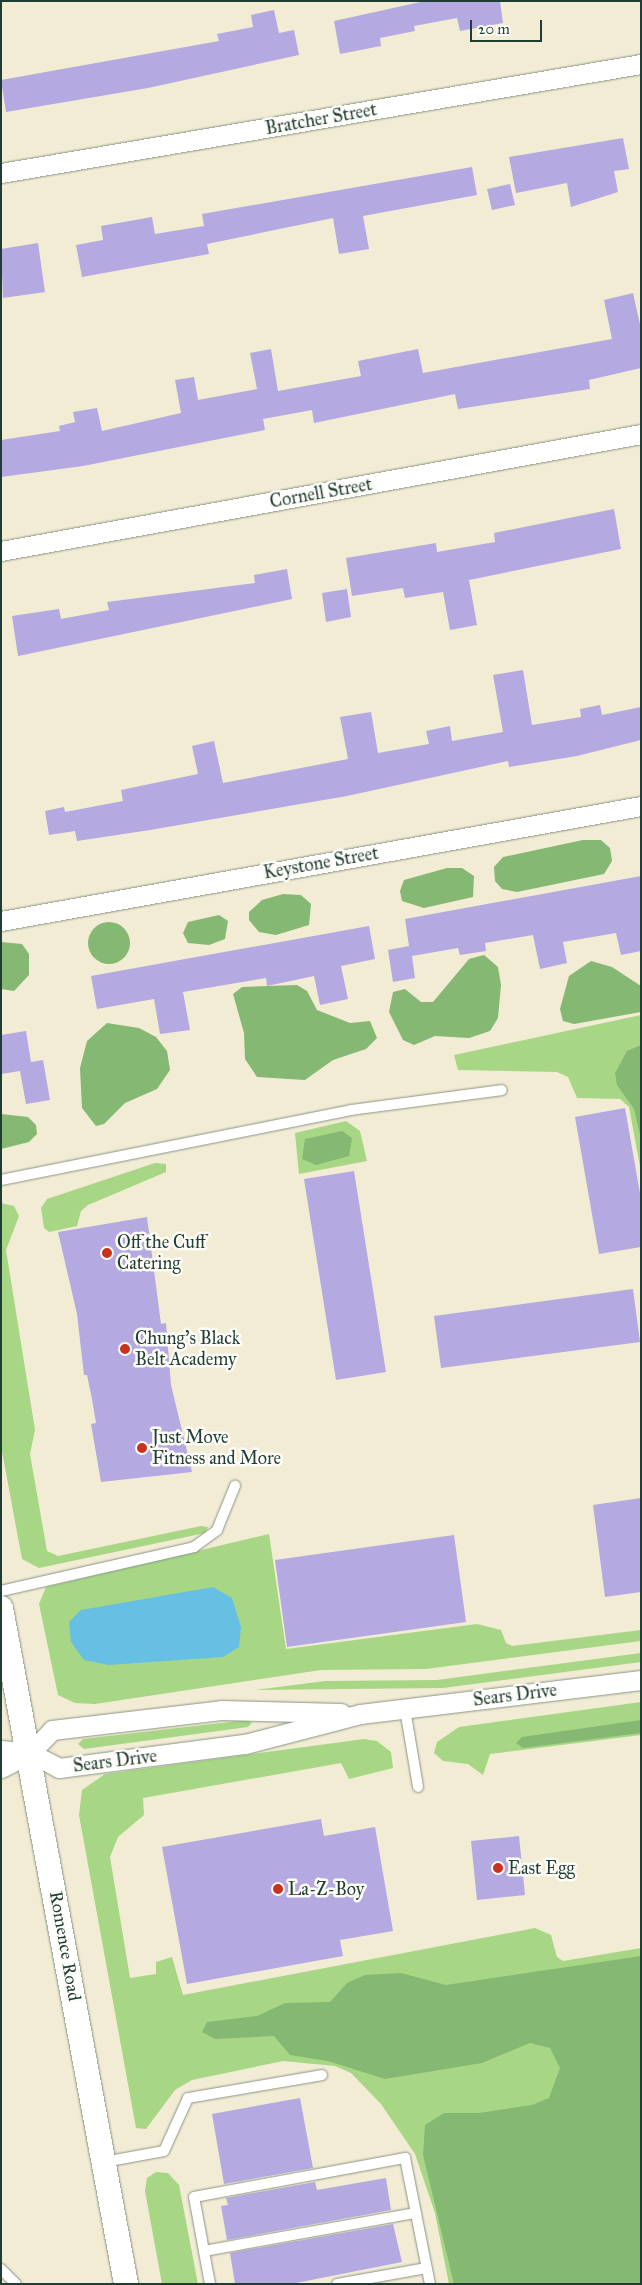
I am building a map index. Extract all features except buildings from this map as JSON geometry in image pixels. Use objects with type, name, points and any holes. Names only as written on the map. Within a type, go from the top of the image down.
[{"type":"street","name":"Bratcher Street","points":[[1,174],[641,64]]},
{"type":"street","name":"Cornell Street","points":[[1,551],[641,434]]},
{"type":"street","name":"Keystone Street","points":[[1,920],[641,806]]},
{"type":"street","name":"Romence Road","points":[[1,1608],[30,1753],[126,2284]]},
{"type":"street","name":"Sears Drive","points":[[360,1714],[248,1709],[198,1712],[52,1730],[30,1753],[59,1768],[236,1745],[360,1714],[641,1680]]},
{"type":"street","points":[[1,1750],[30,1753]]},
{"type":"street","points":[[1,1768],[30,1753]]},
{"type":"lane","points":[[1,1180],[351,1110],[502,1090]]},
{"type":"lane","points":[[1,1591],[194,1547],[217,1530],[235,1486]]},
{"type":"lane","points":[[405,1708],[418,1787]]},
{"type":"lane","points":[[104,2162],[164,2151],[188,2098],[322,2075]]},
{"type":"lane","points":[[210,2284],[194,2197],[405,2158],[430,2284]]},
{"type":"lane","points":[[204,2251],[416,2214]]},
{"type":"lane","points":[[337,2284],[427,2268]]},
{"type":"lane","points":[[1,2269],[16,2284]]},
{"type":"green space","points":[[583,840],[601,840],[610,848],[612,861],[604,874],[517,892],[502,889],[495,881],[494,867],[503,857]]},
{"type":"green space","points":[[447,868],[462,868],[474,876],[473,897],[424,908],[402,901],[400,891],[404,880]]},
{"type":"green space","points":[[283,894],[301,895],[311,904],[309,925],[276,935],[259,932],[249,920],[249,912],[262,900]]},
{"type":"green space","points":[[219,915],[228,921],[225,939],[209,945],[188,943],[183,933],[188,922]]},
{"type":"green space","points":[[113,922],[121,925],[127,931],[130,943],[127,955],[121,961],[105,964],[97,961],[91,955],[88,939],[91,931],[97,925]]},
{"type":"green space","points":[[1,942],[22,944],[29,954],[29,975],[14,991],[1,989]]},
{"type":"green space","points":[[484,955],[498,967],[501,985],[498,1018],[490,1031],[469,1038],[435,1036],[414,1045],[403,1040],[389,1012],[393,992],[405,989],[421,1002],[433,1002],[469,959]]},
{"type":"green space","points":[[591,961],[612,967],[641,986],[641,1012],[574,1024],[563,1021],[560,1009],[569,976]]},
{"type":"green space","points":[[297,985],[307,991],[317,1010],[350,1023],[370,1021],[377,1038],[366,1049],[333,1060],[305,1080],[257,1077],[245,1059],[244,1033],[233,994],[242,987]]},
{"type":"green space","points":[[641,1015],[641,1172],[629,1107],[620,1099],[577,1098],[568,1077],[557,1072],[458,1070],[454,1055]]},
{"type":"green space","points":[[107,1023],[139,1028],[156,1037],[167,1051],[170,1070],[157,1089],[125,1103],[104,1124],[96,1126],[82,1108],[80,1068],[87,1041]]},
{"type":"green space","points":[[641,1045],[641,1139],[634,1109],[617,1085],[615,1073],[627,1051]]},
{"type":"green space","points":[[1,1114],[28,1117],[36,1125],[37,1134],[29,1142],[1,1149]]},
{"type":"green space","points":[[346,1121],[360,1131],[367,1161],[299,1174],[295,1133]]},
{"type":"green space","points":[[342,1131],[352,1138],[349,1156],[316,1165],[302,1159],[305,1139]]},
{"type":"green space","points":[[155,1163],[166,1164],[166,1172],[88,1205],[81,1211],[77,1226],[49,1232],[44,1228],[41,1208],[47,1199]]},
{"type":"green space","points":[[1,1203],[14,1206],[19,1216],[6,1250],[35,1430],[30,1454],[47,1551],[58,1556],[201,1526],[208,1527],[205,1533],[39,1568],[22,1559],[1,1446]]},
{"type":"green space","points":[[269,1534],[286,1649],[477,1624],[501,1630],[506,1643],[512,1646],[641,1630],[641,1641],[426,1669],[321,1670],[95,1704],[75,1703],[58,1695],[39,1604],[46,1587]]},
{"type":"green space","points":[[641,1653],[641,1662],[443,1688],[255,1690],[325,1681],[437,1680]]},
{"type":"green space","points":[[641,1702],[641,1735],[490,1754],[483,1775],[468,1764],[443,1761],[434,1753],[437,1742],[459,1727]]},
{"type":"green space","points":[[246,1720],[252,1723],[248,1727],[84,1749],[78,1744],[83,1739]]},
{"type":"green space","points":[[641,1720],[641,1733],[523,1748],[516,1743],[522,1737]]},
{"type":"green space","points":[[364,1739],[377,1741],[391,1752],[393,1768],[349,1779],[341,1763],[143,1798],[144,1815],[118,1837],[110,1857],[130,1978],[156,1974],[156,1962],[172,1957],[183,1995],[535,1928],[551,1935],[557,1957],[563,1961],[641,1948],[641,2284],[449,2284],[435,2213],[415,2154],[381,2104],[351,2073],[335,2066],[283,2061],[192,2080],[175,2090],[146,2129],[136,2128],[79,1815],[82,1790],[105,1774]]},
{"type":"green space","points":[[641,1956],[641,2284],[454,2284],[423,2155],[425,2125],[444,2113],[479,2113],[532,2105],[549,2098],[560,2068],[550,2048],[530,2043],[482,2063],[385,2079],[328,2061],[290,2055],[274,2036],[215,2039],[202,2032],[207,2022],[257,2016],[285,2003],[330,2002],[347,1983],[365,1975],[401,1973],[446,1985]]},
{"type":"green space","points":[[156,2172],[168,2173],[179,2185],[198,2284],[162,2284],[145,2191],[147,2178]]},
{"type":"water","points":[[213,1587],[232,1598],[241,1627],[239,1647],[223,1657],[108,1665],[84,1660],[71,1642],[69,1622],[81,1610]]},
{"type":"place","name":"Off the Cuff Catering","points":[[107,1253]]},
{"type":"place","name":"Chung's Black Belt Academy","points":[[125,1349]]},
{"type":"place","name":"Just Move Fitness and More","points":[[142,1448]]},
{"type":"place","name":"East Egg","points":[[498,1868]]},
{"type":"place","name":"La-Z-Boy","points":[[278,1889]]}]
